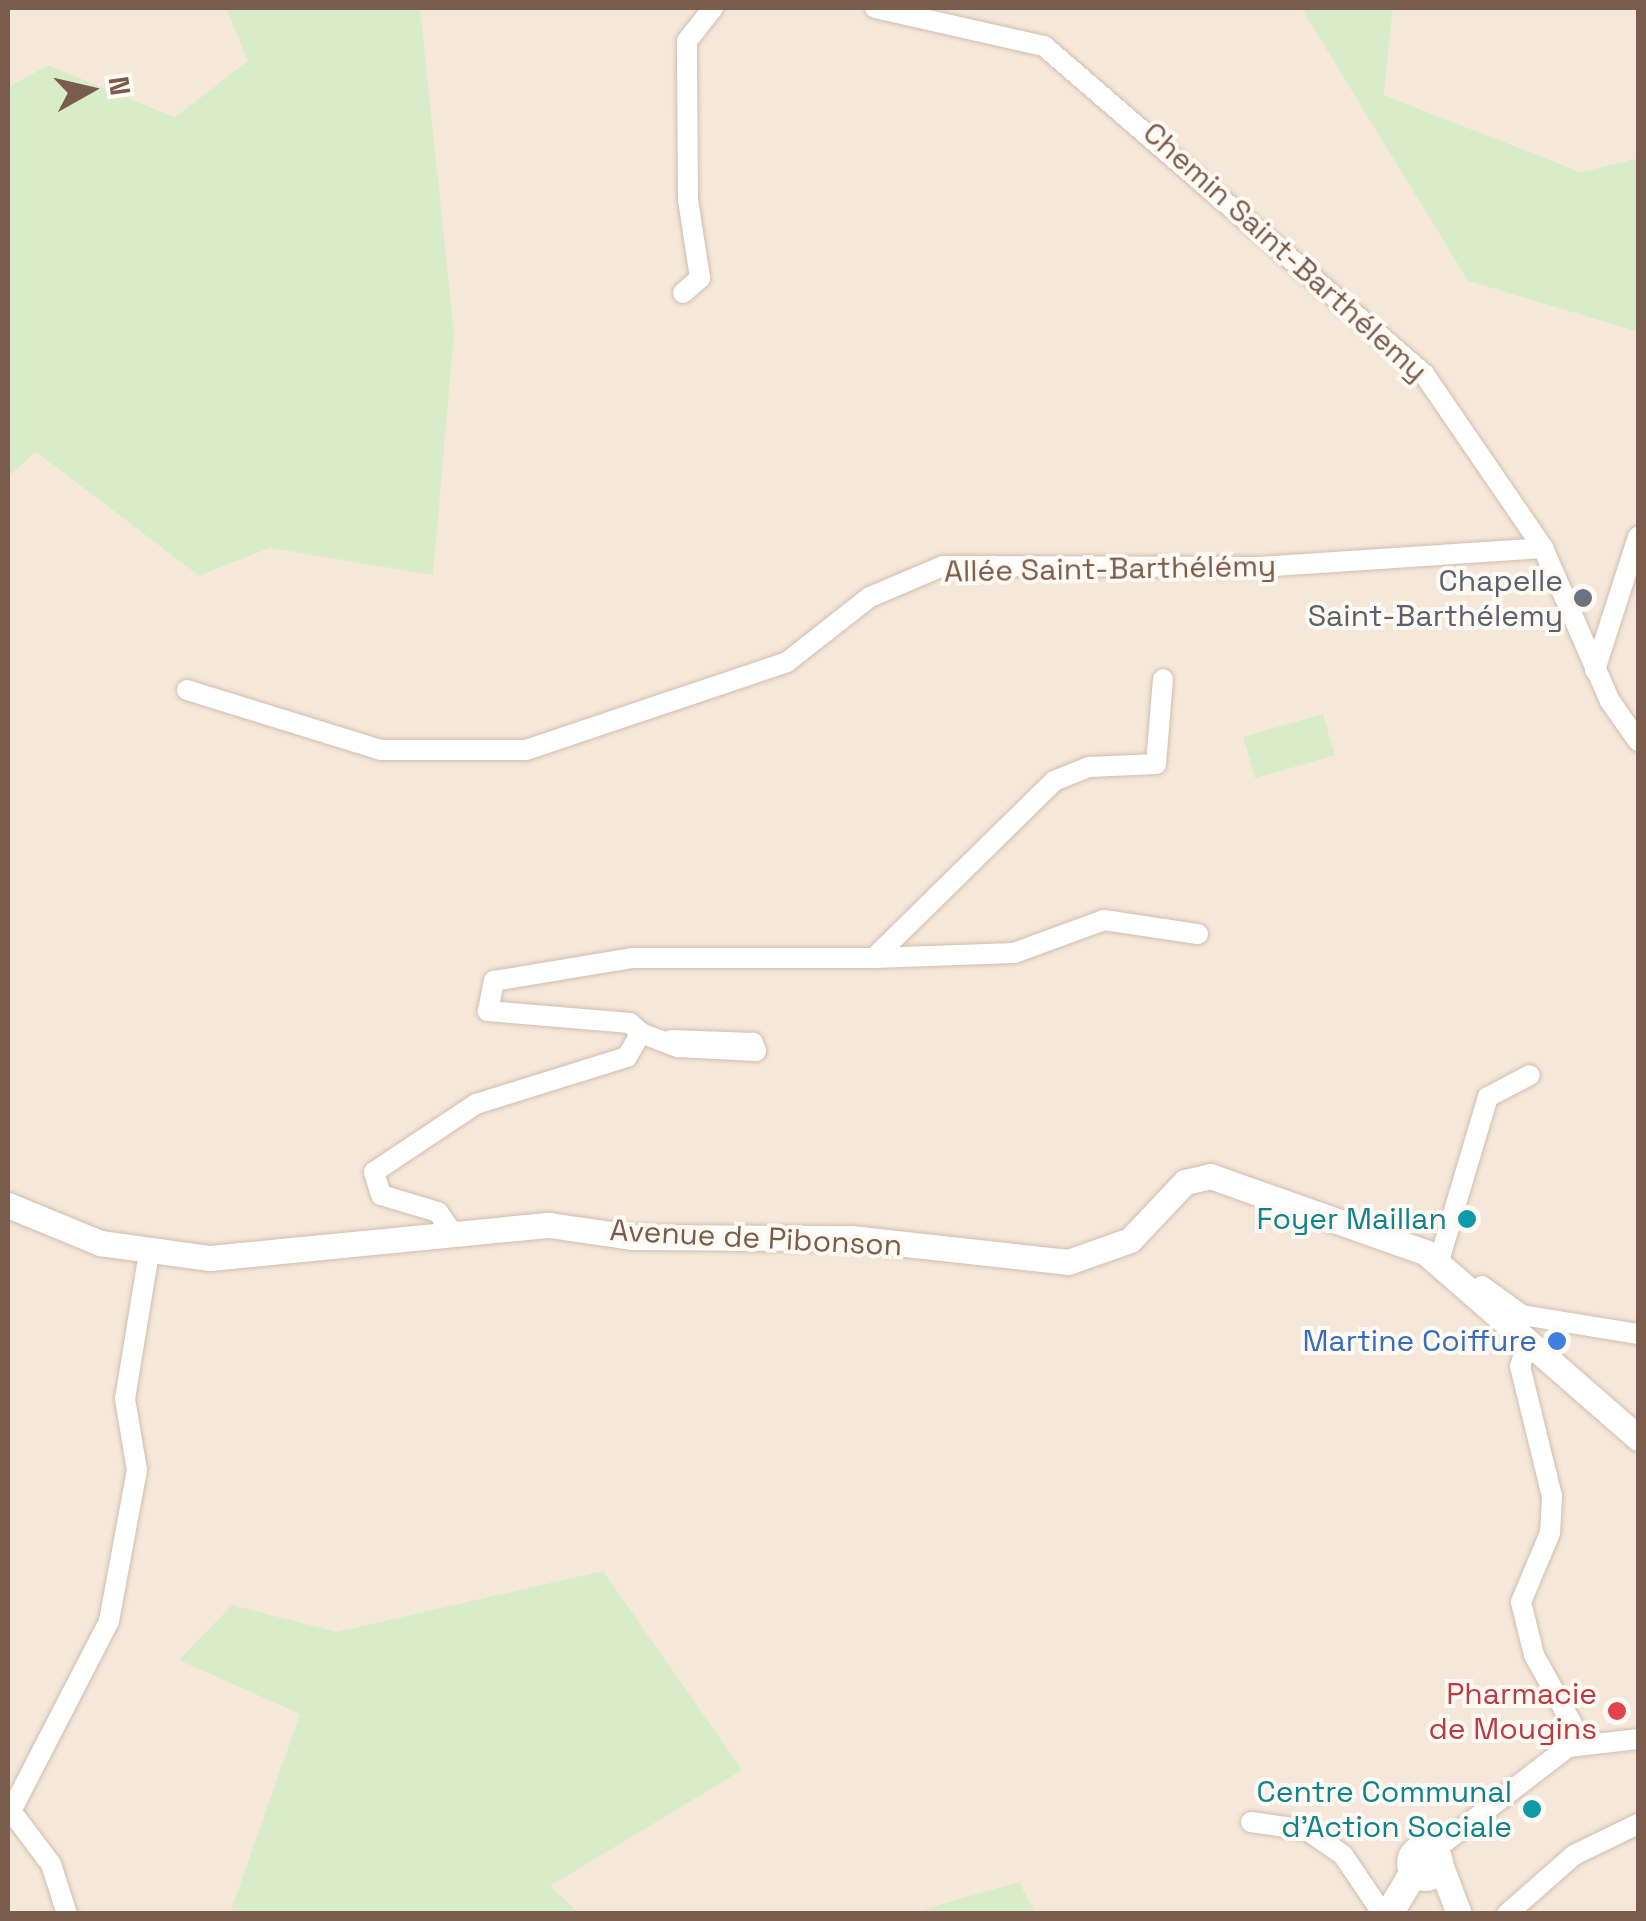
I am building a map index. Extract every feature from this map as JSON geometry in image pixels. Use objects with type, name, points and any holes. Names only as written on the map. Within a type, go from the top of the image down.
[{"type":"main road","points":[[1386,1914],[1429,1865]]},
{"type":"street","points":[[683,292],[700,278],[688,200],[694,78],[686,54],[713,8]]},
{"type":"street","name":"Chemin Saint-Barthélemy","points":[[874,8],[1044,46],[1116,100],[1302,276],[1424,374],[1543,548],[1595,670],[1638,741]]},
{"type":"street","points":[[1595,670],[1638,537]]},
{"type":"street","name":"Allée Saint-Barthélémy","points":[[187,690],[381,750],[526,750],[787,662],[870,597],[944,566],[1259,567],[1543,548]]},
{"type":"street","points":[[874,958],[1054,781],[1090,767],[1156,764],[1163,679]]},
{"type":"street","points":[[670,1040],[641,1033],[630,1023],[506,1015],[483,1004],[494,981],[633,958],[874,958],[1014,953],[1104,920],[1198,934]]},
{"type":"street","points":[[454,1235],[438,1212],[381,1195],[374,1172],[476,1104],[628,1057],[641,1033]]},
{"type":"street","points":[[1439,1261],[1488,1097],[1530,1075]]},
{"type":"street","name":"Avenue de Pibonson","points":[[8,1205],[100,1243],[210,1258],[550,1225],[631,1237],[852,1238],[1068,1262],[1130,1240],[1185,1182],[1210,1176],[1439,1261],[1638,1438]]},
{"type":"street","points":[[68,1914],[50,1864],[9,1814],[109,1622],[137,1470],[125,1399],[149,1252]]},
{"type":"street","points":[[1465,1284],[1480,1284],[1522,1315],[1638,1334]]},
{"type":"street","points":[[1528,1342],[1520,1366],[1552,1496],[1550,1533],[1521,1602],[1534,1656],[1582,1742]]},
{"type":"street","points":[[1458,1908],[1429,1865],[1469,1815],[1582,1742],[1638,1739]]},
{"type":"street","points":[[1251,1822],[1307,1830],[1343,1855],[1386,1914]]},
{"type":"street","points":[[1507,1914],[1574,1855],[1638,1824]]},
{"type":"shaded area","points":[[8,8],[226,8],[249,61],[175,117],[48,65],[8,87]]},
{"type":"shaded area","points":[[420,8],[1301,8],[1468,281],[1638,332],[1638,1913],[8,1914],[8,477],[36,452],[199,576],[270,548],[432,574]]},
{"type":"shaded area","points":[[1393,8],[1638,8],[1638,158],[1581,172],[1384,95]]},
{"type":"green space","points":[[226,8],[420,8],[454,333],[433,575],[270,548],[199,576],[36,452],[8,477],[8,87],[48,65],[175,117],[248,61]]},
{"type":"green space","points":[[1301,8],[1393,8],[1384,95],[1581,172],[1638,158],[1638,332],[1468,281]]},
{"type":"green space","points":[[1323,714],[1335,755],[1255,778],[1243,737]]},
{"type":"green space","points":[[603,1571],[742,1770],[550,1886],[579,1913],[230,1913],[300,1714],[179,1660],[232,1605],[337,1632]]},
{"type":"green space","points":[[1019,1882],[1035,1913],[911,1913]]},
{"type":"place","name":"Chapelle Saint-Barthélemy","points":[[1583,598]]},
{"type":"place","name":"Foyer Maillan","points":[[1467,1219]]},
{"type":"place","name":"Martine Coiffure","points":[[1557,1341]]},
{"type":"place","name":"Pharmacie de Mougins","points":[[1617,1711]]},
{"type":"place","name":"Centre Communal d'Action Sociale","points":[[1532,1809]]}]
